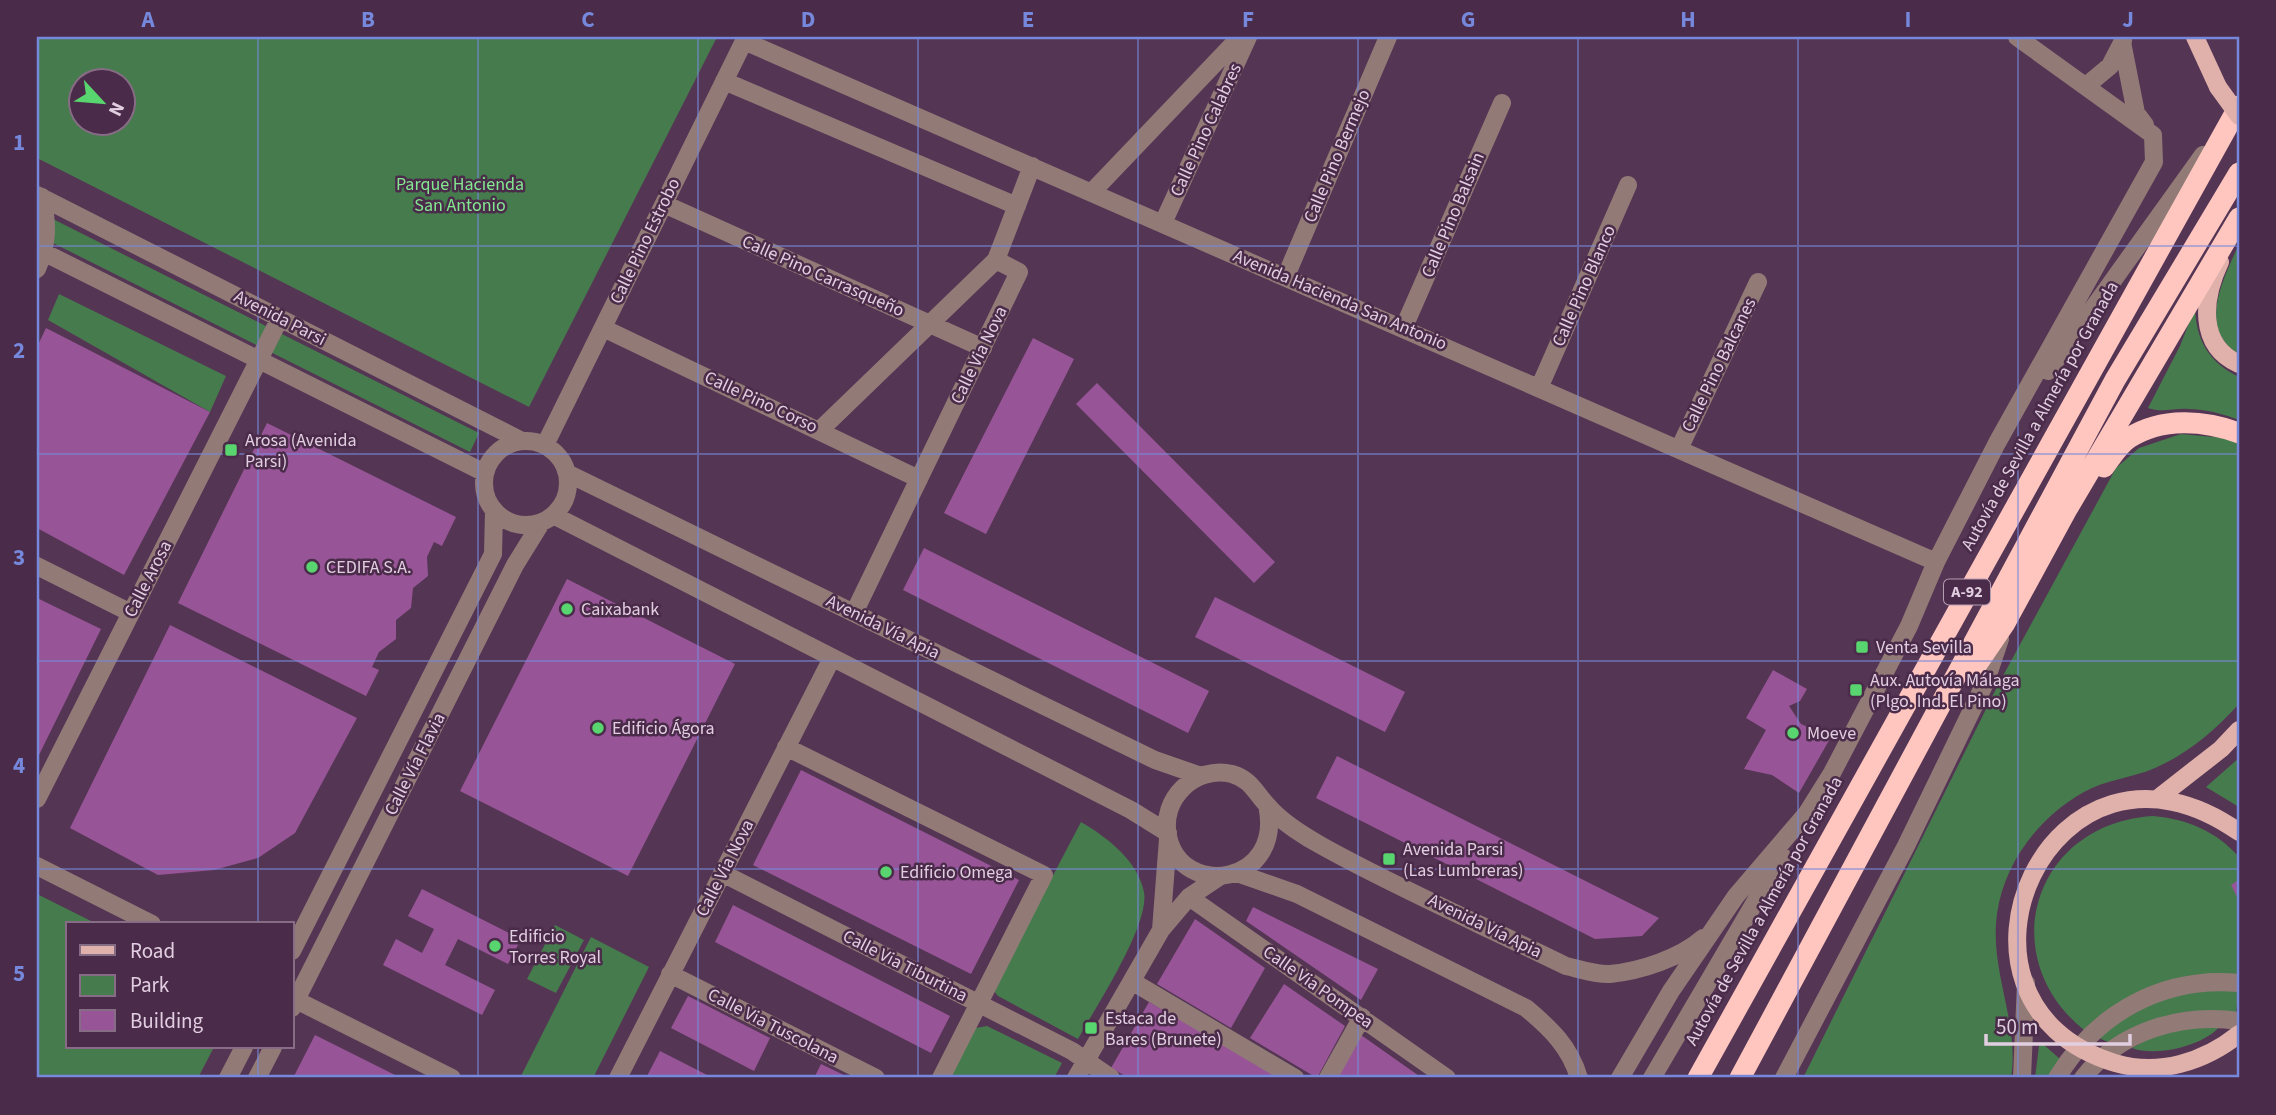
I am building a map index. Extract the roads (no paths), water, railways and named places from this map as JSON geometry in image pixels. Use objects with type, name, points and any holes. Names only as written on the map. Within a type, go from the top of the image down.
[{"type":"highway","name":"Autovía de Sevilla a Almería por Granada","points":[[1698,1078],[2239,105]]},
{"type":"highway","name":"A-92","points":[[1740,1078],[2115,380],[2239,173]]},
{"type":"highway","points":[[1919,749],[2005,623],[2066,511],[2239,220]]},
{"type":"highway","points":[[2066,511],[2128,439],[2160,425],[2188,422],[2221,426],[2239,433]]},
{"type":"main road","points":[[2195,37],[2218,87],[2239,116]]},
{"type":"main road","points":[[2239,220],[2218,267],[2206,305],[2208,333],[2225,358],[2239,364]]},
{"type":"main road","points":[[2157,799],[2221,749],[2239,730]]},
{"type":"main road","points":[[2239,832],[2206,811],[2187,803],[2157,799],[2133,800],[2098,810],[2067,828],[2049,846],[2025,887],[2018,911],[2018,947],[2026,983],[2047,1019],[2079,1047],[2104,1059],[2148,1073],[2213,1052],[2239,1034]]},
{"type":"main road","points":[[2213,1052],[2239,1054]]},
{"type":"street","points":[[1092,192],[1240,37]]},
{"type":"street","name":"Calle Pino Calabres","points":[[1163,222],[1240,37]]},
{"type":"street","name":"Calle Pino Bermejo","points":[[1286,276],[1388,37]]},
{"type":"street","points":[[2017,37],[2153,135]]},
{"type":"street","name":"Avenida Hacienda San Antonio","points":[[745,39],[1680,447],[1936,562]]},
{"type":"street","name":"Calle Pino Estrobo","points":[[545,445],[745,39]]},
{"type":"street","points":[[2086,86],[2110,66],[2123,39]]},
{"type":"street","points":[[1652,1078],[1832,772],[1909,626],[1936,562],[1997,443],[2154,162],[2153,135],[2136,113],[2123,39]]},
{"type":"street","points":[[724,81],[1017,206]]},
{"type":"street","name":"Calle Pino Balsain","points":[[1404,327],[1502,103]]},
{"type":"street","points":[[1997,443],[2239,105]]},
{"type":"street","points":[[820,430],[996,260],[1032,166]]},
{"type":"street","name":"Calle Pino Blanco","points":[[1540,386],[1628,185]]},
{"type":"street","points":[[37,269],[48,226],[39,196]]},
{"type":"street","name":"Avenida Parsi","points":[[39,196],[522,441]]},
{"type":"street","name":"Calle Pino Carrasqueño","points":[[664,204],[983,348]]},
{"type":"street","points":[[41,251],[485,473]]},
{"type":"street","name":"Calle Via Nova","points":[[854,613],[1019,272],[996,260]]},
{"type":"street","name":"Calle Pino Balcanes","points":[[1680,447],[1758,282]]},
{"type":"street","name":"Calle Arosa","points":[[37,799],[280,318]]},
{"type":"street","name":"Calle Pino Corso","points":[[603,328],[919,479]]},
{"type":"street","points":[[547,519],[566,496],[567,473],[563,462],[545,445],[522,441],[498,451],[485,473],[487,500],[495,512],[516,524],[547,519],[832,658],[1130,810],[1168,835],[1175,853],[1187,866],[1202,874],[1228,875],[1297,894],[1526,1008],[1556,1033],[1574,1061],[1579,1078]]},
{"type":"street","name":"Avenida Vía Apia","points":[[567,473],[1155,760],[1201,776]]},
{"type":"street","name":"Calle Vía Flavia","points":[[294,947],[493,554],[495,512]]},
{"type":"street","name":"Calle Vía Flavia","points":[[294,1004],[515,565],[547,519]]},
{"type":"street","points":[[37,566],[131,613]]},
{"type":"street","points":[[1784,1078],[1917,823],[1986,681],[2005,623]]},
{"type":"street","name":"Calle Via Nova","points":[[618,1078],[832,658]]},
{"type":"street","points":[[786,747],[1044,875],[941,1078]]},
{"type":"street","points":[[1080,1070],[1161,930],[1189,897],[1251,865],[1265,845],[1270,821],[1267,805],[1259,792],[1247,781],[1217,772],[1201,776],[1177,794],[1170,807],[1161,930]]},
{"type":"street","name":"Avenida Vía Apia","points":[[1267,805],[1322,846],[1566,966],[1609,974],[1651,964],[1691,948],[1714,929]]},
{"type":"street","points":[[1620,1078],[1671,991],[1736,896],[1807,813]]},
{"type":"street","points":[[37,866],[148,922]]},
{"type":"street","name":"Calle Via Tiburtina","points":[[722,873],[1072,1051],[1080,1070],[1111,1078]]},
{"type":"street","name":"Calle Via Pompea","points":[[1189,897],[1447,1078]]},
{"type":"street","name":"Calle Via Tuscolana","points":[[670,974],[876,1078]]},
{"type":"street","points":[[1133,982],[1295,1078]]},
{"type":"street","points":[[2022,1078],[2026,983]]},
{"type":"street","points":[[2057,1078],[2079,1047],[2118,1011],[2159,992],[2197,983],[2239,983]]},
{"type":"street","points":[[294,1004],[452,1078]]},
{"type":"street","points":[[1328,1078],[1362,1017]]},
{"type":"street","points":[[2083,1078],[2127,1041],[2162,1025],[2204,1018],[2239,1021]]},
{"type":"street","points":[[228,1078],[243,1048]]},
{"type":"street","points":[[257,1078],[272,1048]]},
{"type":"place","name":"Arosa (Avenida Parsi)","points":[[231,450]]},
{"type":"place","name":"CEDIFA S.A.","points":[[312,567]]},
{"type":"place","name":"Caixabank","points":[[567,609]]},
{"type":"place","name":"Venta Sevilla","points":[[1862,647]]},
{"type":"place","name":"Aux. Autovía Málaga (Plgo. Ind. El Pino)","points":[[1856,690]]},
{"type":"place","name":"Edificio Ágora","points":[[598,728]]},
{"type":"place","name":"Moeve","points":[[1793,733]]},
{"type":"place","name":"Avenida Parsi (Las Lumbreras)","points":[[1389,859]]},
{"type":"place","name":"Edificio Omega","points":[[886,872]]},
{"type":"place","name":"Edificio Torres Royal","points":[[495,946]]},
{"type":"place","name":"Estaca de Bares (Brunete)","points":[[1091,1028]]},
{"type":"park label","name":"Parque Hacienda San Antonio","points":[[460,194]]}]
